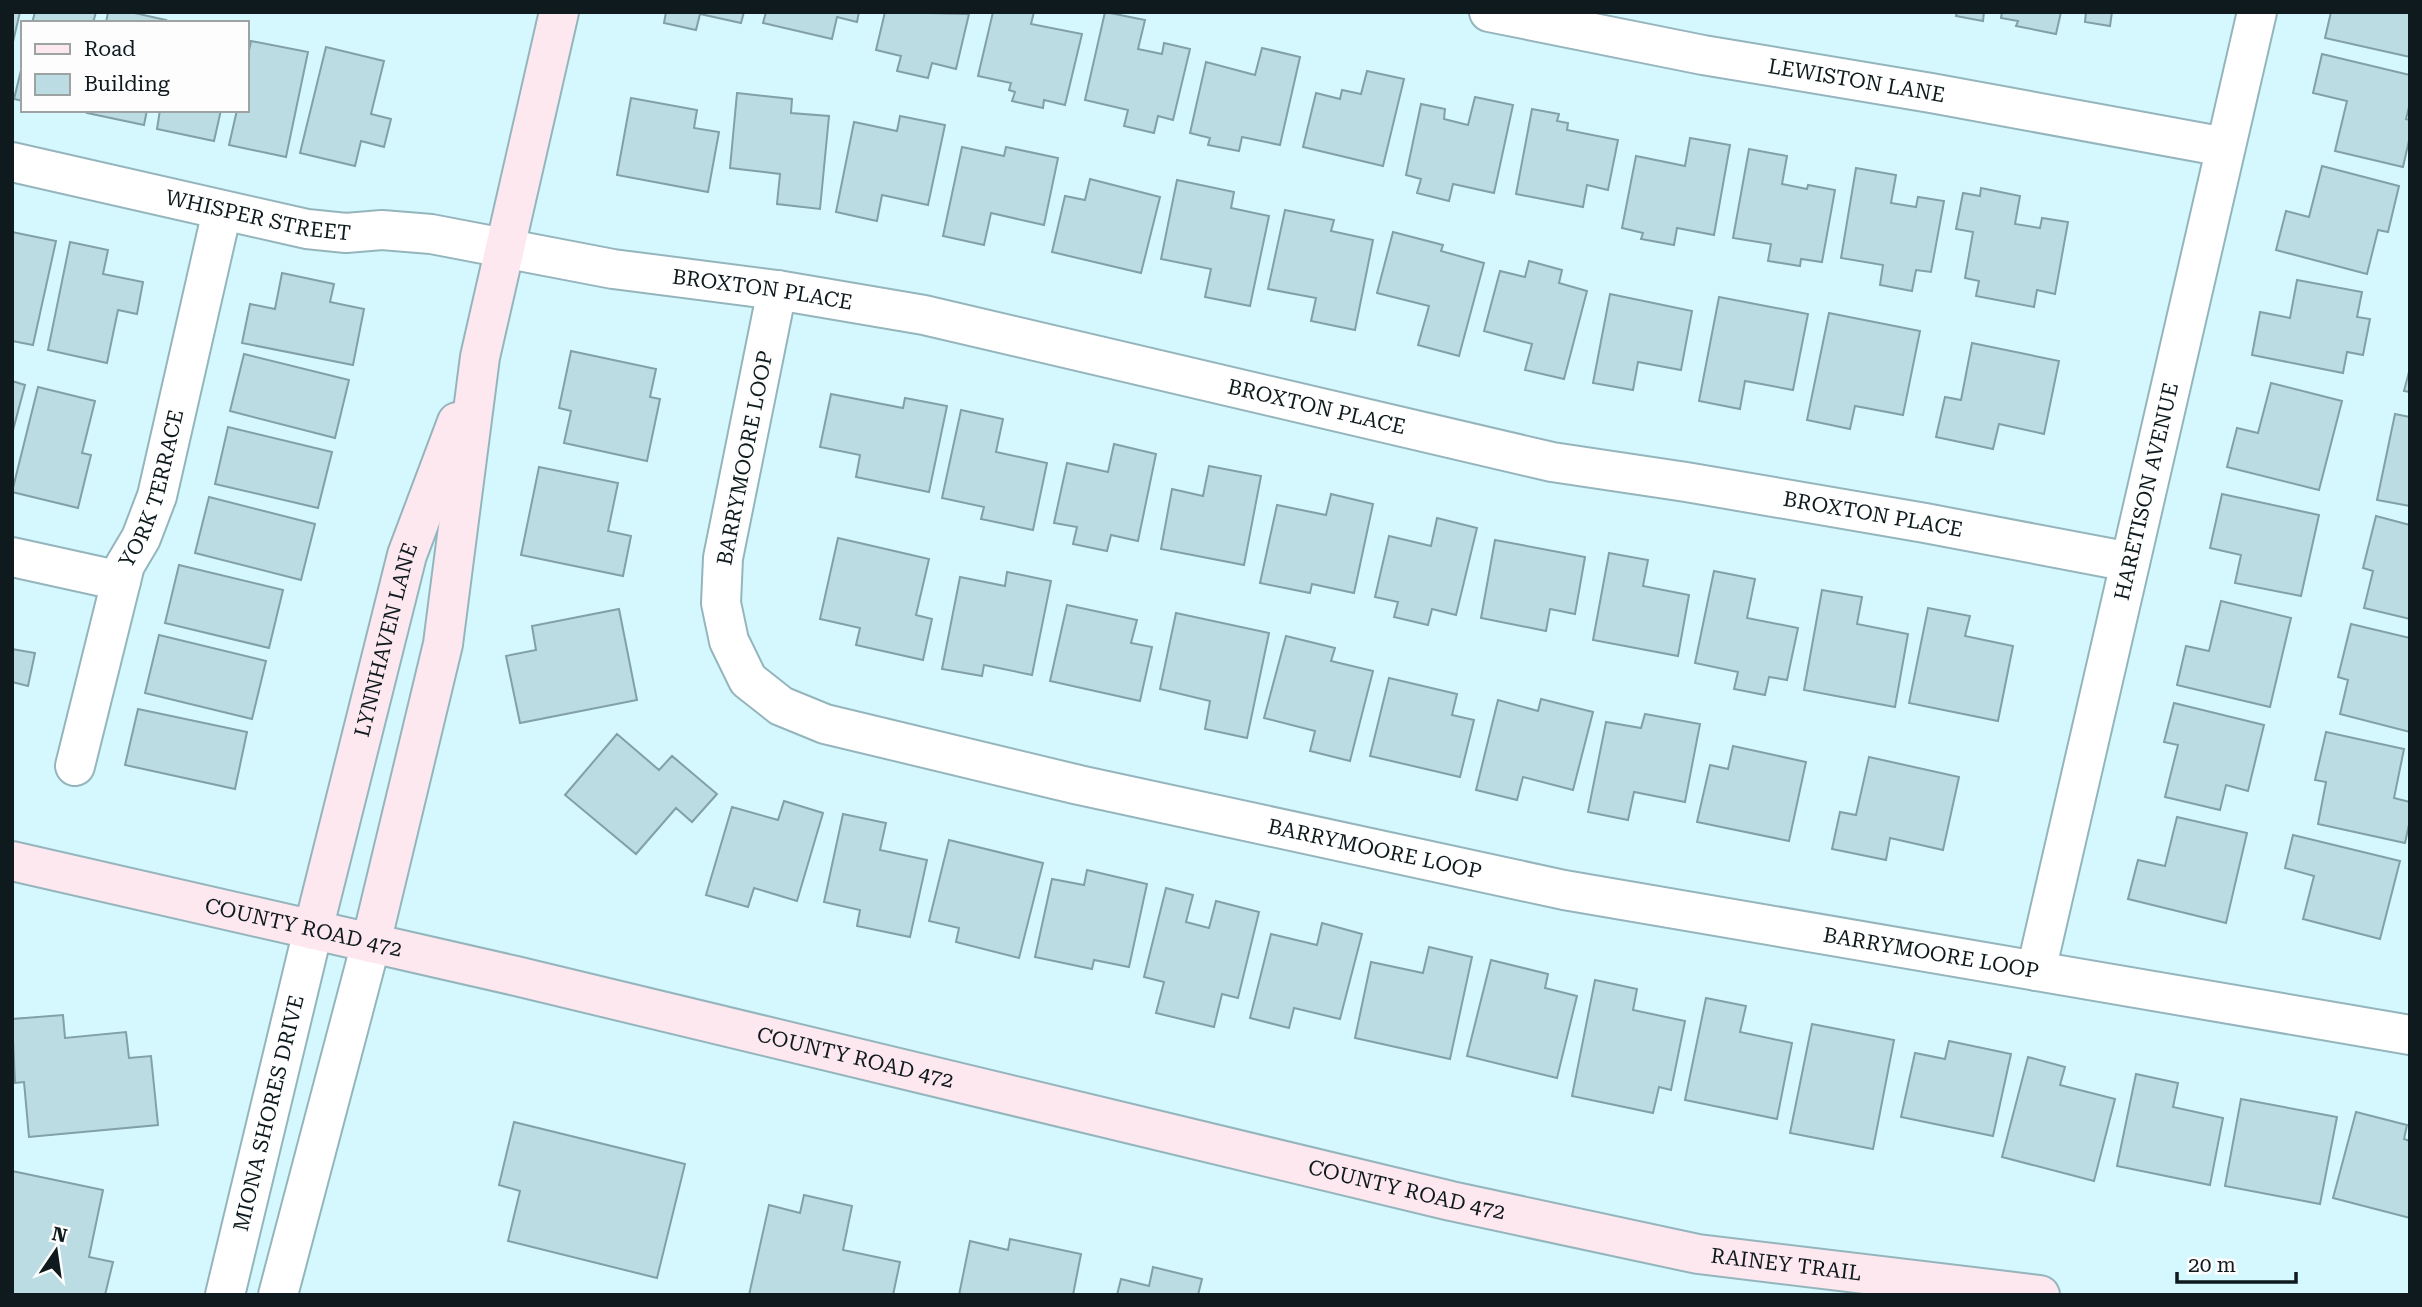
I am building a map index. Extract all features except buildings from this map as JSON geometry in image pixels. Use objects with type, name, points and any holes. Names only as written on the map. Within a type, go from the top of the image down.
[{"type":"street","name":"LYNNHAVEN LANE","points":[[371,943],[443,644],[480,358],[559,12]]},
{"type":"street","name":"LEWISTON LANE","points":[[1489,12],[1703,55],[1931,93],[2225,148]]},
{"type":"street","name":"HARETISON AVENUE","points":[[2036,971],[2256,12]]},
{"type":"street","name":"WHISPER STREET","points":[[12,162],[307,229],[346,233],[382,230],[432,234],[505,250]]},
{"type":"street","name":"YORK TERRACE","points":[[75,766],[125,565],[141,538],[157,496],[222,211]]},
{"type":"street","name":"BROXTON PLACE","points":[[505,250],[612,269],[777,290],[924,315],[1552,462],[1925,523],[2130,562]]},
{"type":"street","name":"BARRYMOORE LOOP","points":[[777,290],[723,558],[721,603],[729,641],[748,680],[781,706],[825,724],[1079,785],[1564,890],[2410,1035]]},
{"type":"street","name":"LYNNHAVEN LANE","points":[[313,930],[407,555],[480,358]]},
{"type":"street","points":[[12,558],[121,581]]},
{"type":"street","name":"COUNTY ROAD 472","points":[[12,861],[516,976],[1451,1201],[1698,1254]]},
{"type":"street","name":"MIONA SHORES DRIVE","points":[[225,1295],[313,930]]},
{"type":"street","points":[[278,1295],[371,943]]},
{"type":"street","name":"RAINEY TRAIL","points":[[1698,1254],[1816,1295]]},
{"type":"street","name":"RAINEY TRAIL","points":[[1698,1254],[2040,1295]]}]
